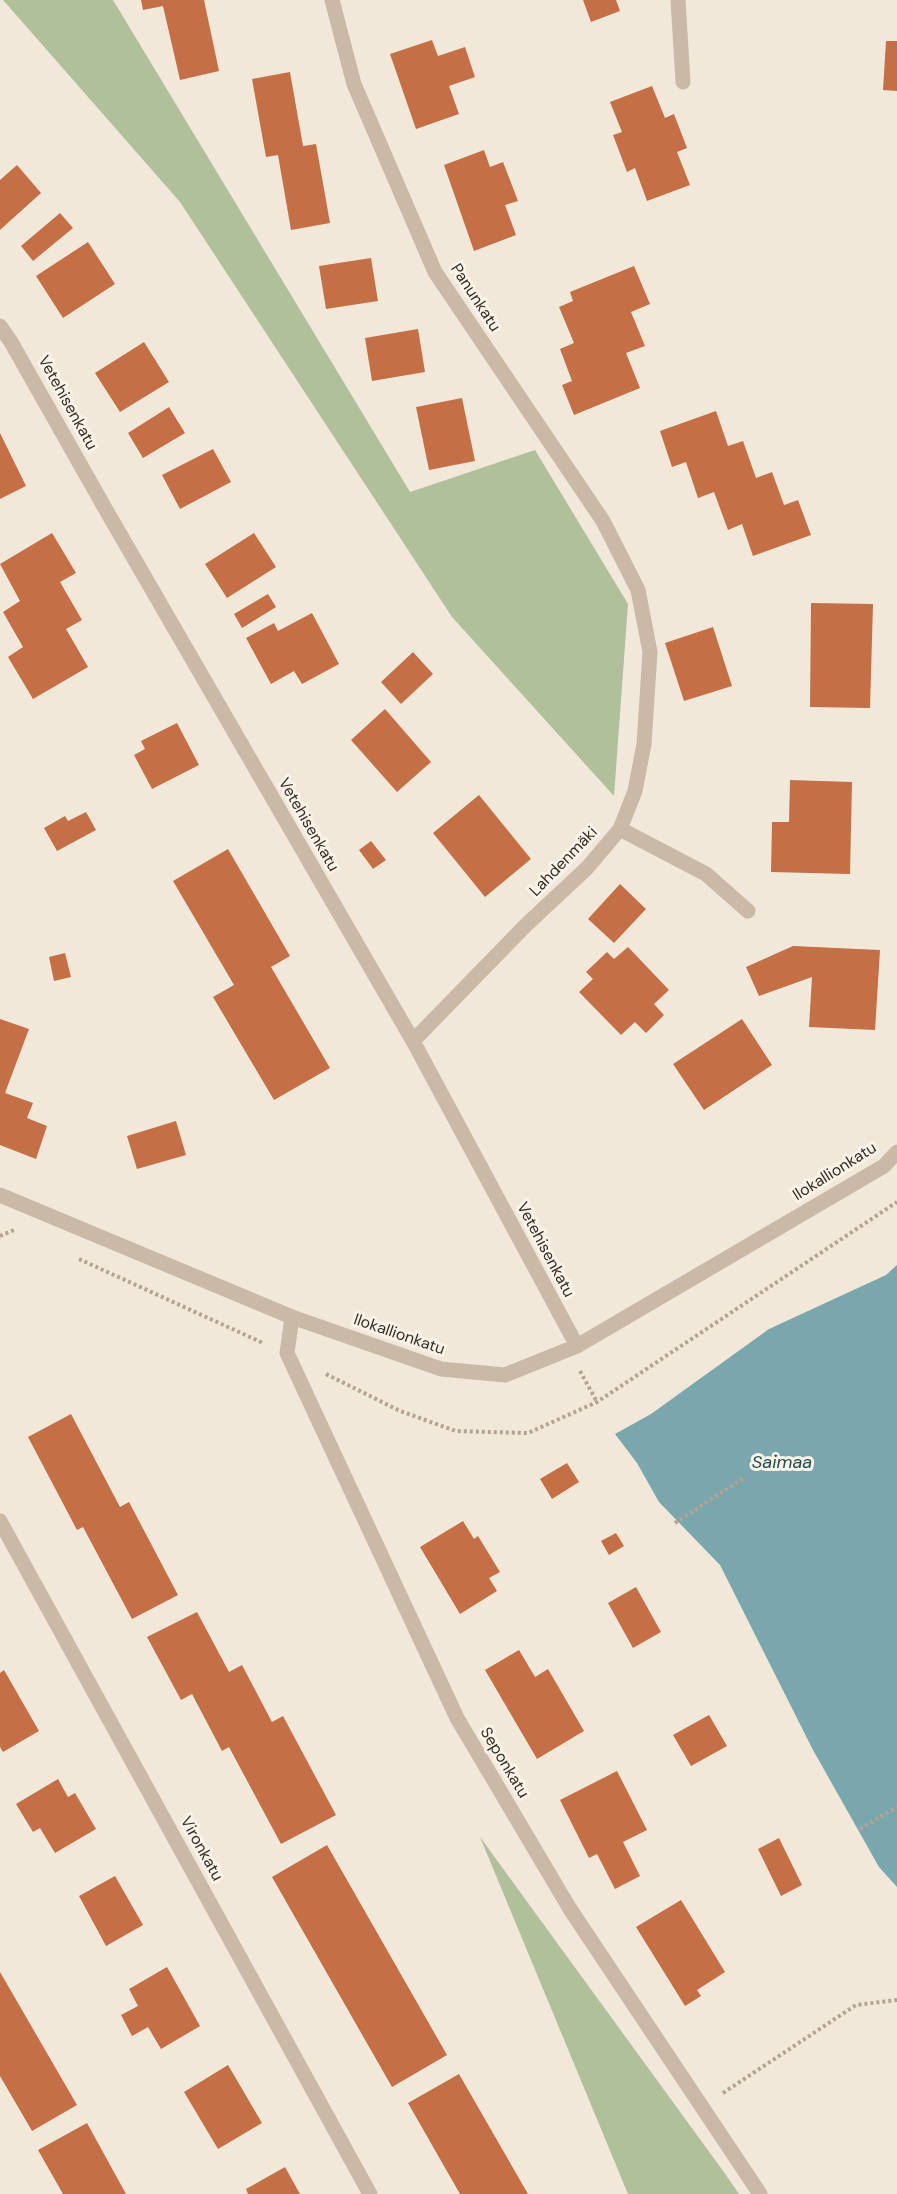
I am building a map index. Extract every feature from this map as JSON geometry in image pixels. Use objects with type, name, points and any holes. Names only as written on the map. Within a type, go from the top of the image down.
[{"type":"street","name":"Panunkatu","points":[[332,0],[354,84],[435,272],[603,521],[638,590]]},
{"type":"street","points":[[678,0],[682,82]]},
{"type":"street","name":"Vetehisenkatu","points":[[0,326],[12,342],[106,510],[412,1041],[572,1348]]},
{"type":"street","name":"Lahdenmäki","points":[[412,1041],[587,868],[620,829],[635,791],[644,744],[650,652],[638,590]]},
{"type":"street","points":[[620,829],[706,874],[748,911]]},
{"type":"street","name":"Ilokallionkatu","points":[[0,1195],[291,1317],[441,1369],[505,1376],[572,1348],[884,1166],[897,1152]]},
{"type":"street","points":[[286,1353],[291,1317]]},
{"type":"street","name":"Seponkatu","points":[[286,1353],[457,1718],[570,1909],[760,2194]]},
{"type":"street","name":"Vironkatu","points":[[0,1521],[370,2194]]},
{"type":"path","points":[[69,1254],[286,1353],[400,1411],[456,1431],[528,1433],[597,1402],[897,1202]]},
{"type":"path","points":[[7,1226],[26,1234]]},
{"type":"path","points":[[0,1236],[15,1230]]},
{"type":"path","points":[[572,1348],[597,1402]]},
{"type":"path","points":[[675,1523],[745,1477]]},
{"type":"path","points":[[860,1829],[897,1807]]},
{"type":"path","points":[[702,2107],[856,2005],[897,2000]]},
{"type":"green space","points":[[3,0],[113,0],[410,492],[535,450],[628,604],[614,796],[452,617],[180,202]]},
{"type":"green space","points":[[480,1837],[726,2175],[739,2194],[628,2194]]},
{"type":"water","name":"Saimaa","points":[[897,1265],[897,1887],[879,1867],[813,1750],[720,1565],[659,1502],[637,1463],[615,1434],[651,1414],[769,1329],[886,1275]]},
{"type":"building","points":[[141,0],[204,0],[219,71],[180,80],[163,6],[143,10]]},
{"type":"building","points":[[583,0],[616,0],[620,11],[591,22]]},
{"type":"building","points":[[432,40],[438,56],[465,47],[475,77],[449,86],[459,114],[416,129],[390,54]]},
{"type":"building","points":[[886,41],[897,41],[897,91],[883,90]]},
{"type":"building","points":[[290,72],[303,146],[316,144],[330,223],[291,230],[278,155],[266,157],[252,79]]},
{"type":"building","points":[[652,86],[665,118],[674,114],[687,148],[677,152],[690,185],[647,201],[635,168],[627,172],[613,135],[622,132],[610,102]]},
{"type":"building","points":[[484,150],[490,167],[503,162],[518,201],[505,205],[516,235],[474,251],[444,165]]},
{"type":"building","points":[[17,165],[41,193],[0,230],[0,180]]},
{"type":"building","points":[[60,213],[73,228],[33,261],[21,246]]},
{"type":"building","points":[[88,242],[115,284],[63,318],[36,276]]},
{"type":"building","points":[[371,258],[378,301],[326,309],[319,266]]},
{"type":"building","points":[[634,266],[650,304],[631,312],[645,346],[626,353],[640,388],[574,415],[562,385],[572,381],[560,349],[574,343],[559,307],[573,301],[570,292]]},
{"type":"building","points":[[418,329],[425,372],[372,381],[365,338]]},
{"type":"building","points":[[144,342],[169,382],[120,412],[95,373]]},
{"type":"building","points":[[462,398],[475,461],[429,470],[416,407]]},
{"type":"building","points":[[169,407],[185,433],[143,458],[128,433]]},
{"type":"building","points":[[716,411],[728,446],[743,441],[756,478],[772,472],[784,505],[798,500],[811,535],[753,556],[742,524],[728,530],[714,492],[698,498],[686,462],[672,467],[660,431]]},
{"type":"building","points":[[0,433],[26,486],[0,499]]},
{"type":"building","points":[[213,449],[231,482],[180,509],[162,475]]},
{"type":"building","points":[[52,533],[76,573],[60,582],[82,620],[66,629],[88,667],[33,699],[8,657],[23,647],[3,612],[20,601],[0,564]]},
{"type":"building","points":[[254,533],[276,567],[227,598],[205,564]]},
{"type":"building","points":[[268,594],[276,607],[242,628],[234,614]]},
{"type":"building","points":[[811,603],[873,604],[870,708],[810,707]]},
{"type":"building","points":[[312,613],[339,664],[302,684],[294,671],[271,684],[246,638],[274,623],[278,631]]},
{"type":"building","points":[[713,627],[732,686],[684,701],[665,643]]},
{"type":"building","points":[[413,652],[433,674],[401,704],[381,682]]},
{"type":"building","points":[[385,709],[431,762],[397,792],[351,740]]},
{"type":"building","points":[[177,723],[199,765],[152,789],[134,755],[145,749],[141,741]]},
{"type":"building","points":[[790,780],[852,782],[850,874],[771,872],[772,822],[789,822]]},
{"type":"building","points":[[479,795],[531,859],[485,897],[433,833]]},
{"type":"building","points":[[86,812],[96,830],[57,851],[44,828],[65,816],[68,821]]},
{"type":"building","points":[[371,841],[386,860],[373,869],[359,850]]},
{"type":"building","points":[[228,849],[290,956],[271,967],[330,1068],[274,1100],[213,997],[234,985],[173,881]]},
{"type":"building","points":[[620,884],[646,909],[614,943],[588,919]]},
{"type":"building","points":[[793,946],[880,950],[875,1030],[809,1027],[812,977],[759,996],[746,967]]},
{"type":"building","points":[[628,947],[669,990],[654,1004],[664,1015],[646,1033],[635,1022],[621,1035],[579,992],[593,979],[586,972],[607,952],[614,959]]},
{"type":"building","points":[[65,953],[71,977],[54,981],[49,957]]},
{"type":"building","points":[[0,1019],[29,1029],[5,1093],[33,1103],[27,1118],[47,1126],[36,1159],[0,1145]]},
{"type":"building","points":[[742,1019],[772,1065],[704,1110],[673,1064]]},
{"type":"building","points":[[176,1121],[186,1155],[137,1169],[127,1136]]},
{"type":"building","points":[[71,1414],[120,1507],[129,1502],[178,1595],[132,1619],[83,1527],[77,1530],[28,1437]]},
{"type":"building","points":[[567,1463],[579,1482],[552,1499],[540,1479]]},
{"type":"building","points":[[463,1521],[474,1539],[478,1536],[500,1572],[489,1578],[497,1591],[460,1614],[420,1547]]},
{"type":"building","points":[[616,1533],[624,1546],[609,1555],[601,1541]]},
{"type":"building","points":[[636,1587],[661,1632],[633,1648],[608,1603]]},
{"type":"building","points":[[197,1612],[229,1672],[242,1665],[272,1722],[283,1716],[336,1815],[281,1844],[229,1747],[222,1751],[192,1694],[181,1700],[147,1637]]},
{"type":"building","points":[[519,1650],[535,1677],[548,1669],[584,1731],[537,1759],[485,1670]]},
{"type":"building","points":[[4,1670],[39,1731],[3,1752],[0,1747],[0,1673]]},
{"type":"building","points":[[709,1715],[727,1746],[691,1766],[673,1735]]},
{"type":"building","points":[[617,1771],[647,1830],[623,1842],[640,1876],[615,1889],[597,1854],[589,1858],[560,1800]]},
{"type":"building","points":[[58,1779],[68,1797],[75,1793],[96,1829],[55,1853],[40,1828],[33,1832],[16,1804]]},
{"type":"building","points":[[779,1838],[802,1885],[781,1896],[758,1849]]},
{"type":"building","points":[[327,1845],[447,2055],[392,2087],[272,1877]]},
{"type":"building","points":[[115,1876],[143,1925],[106,1946],[79,1896]]},
{"type":"building","points":[[681,1900],[725,1972],[697,1990],[701,1996],[685,2006],[636,1927]]},
{"type":"building","points":[[167,1967],[200,2026],[161,2049],[148,2027],[132,2036],[121,2015],[138,2006],[129,1989]]},
{"type":"building","points":[[0,1972],[77,2105],[32,2131],[0,2076]]},
{"type":"building","points":[[228,2065],[262,2123],[218,2149],[184,2092]]},
{"type":"building","points":[[459,2074],[528,2194],[460,2194],[408,2103]]},
{"type":"building","points":[[87,2123],[126,2194],[63,2194],[38,2150]]},
{"type":"building","points":[[285,2167],[300,2194],[248,2194],[246,2189]]}]
